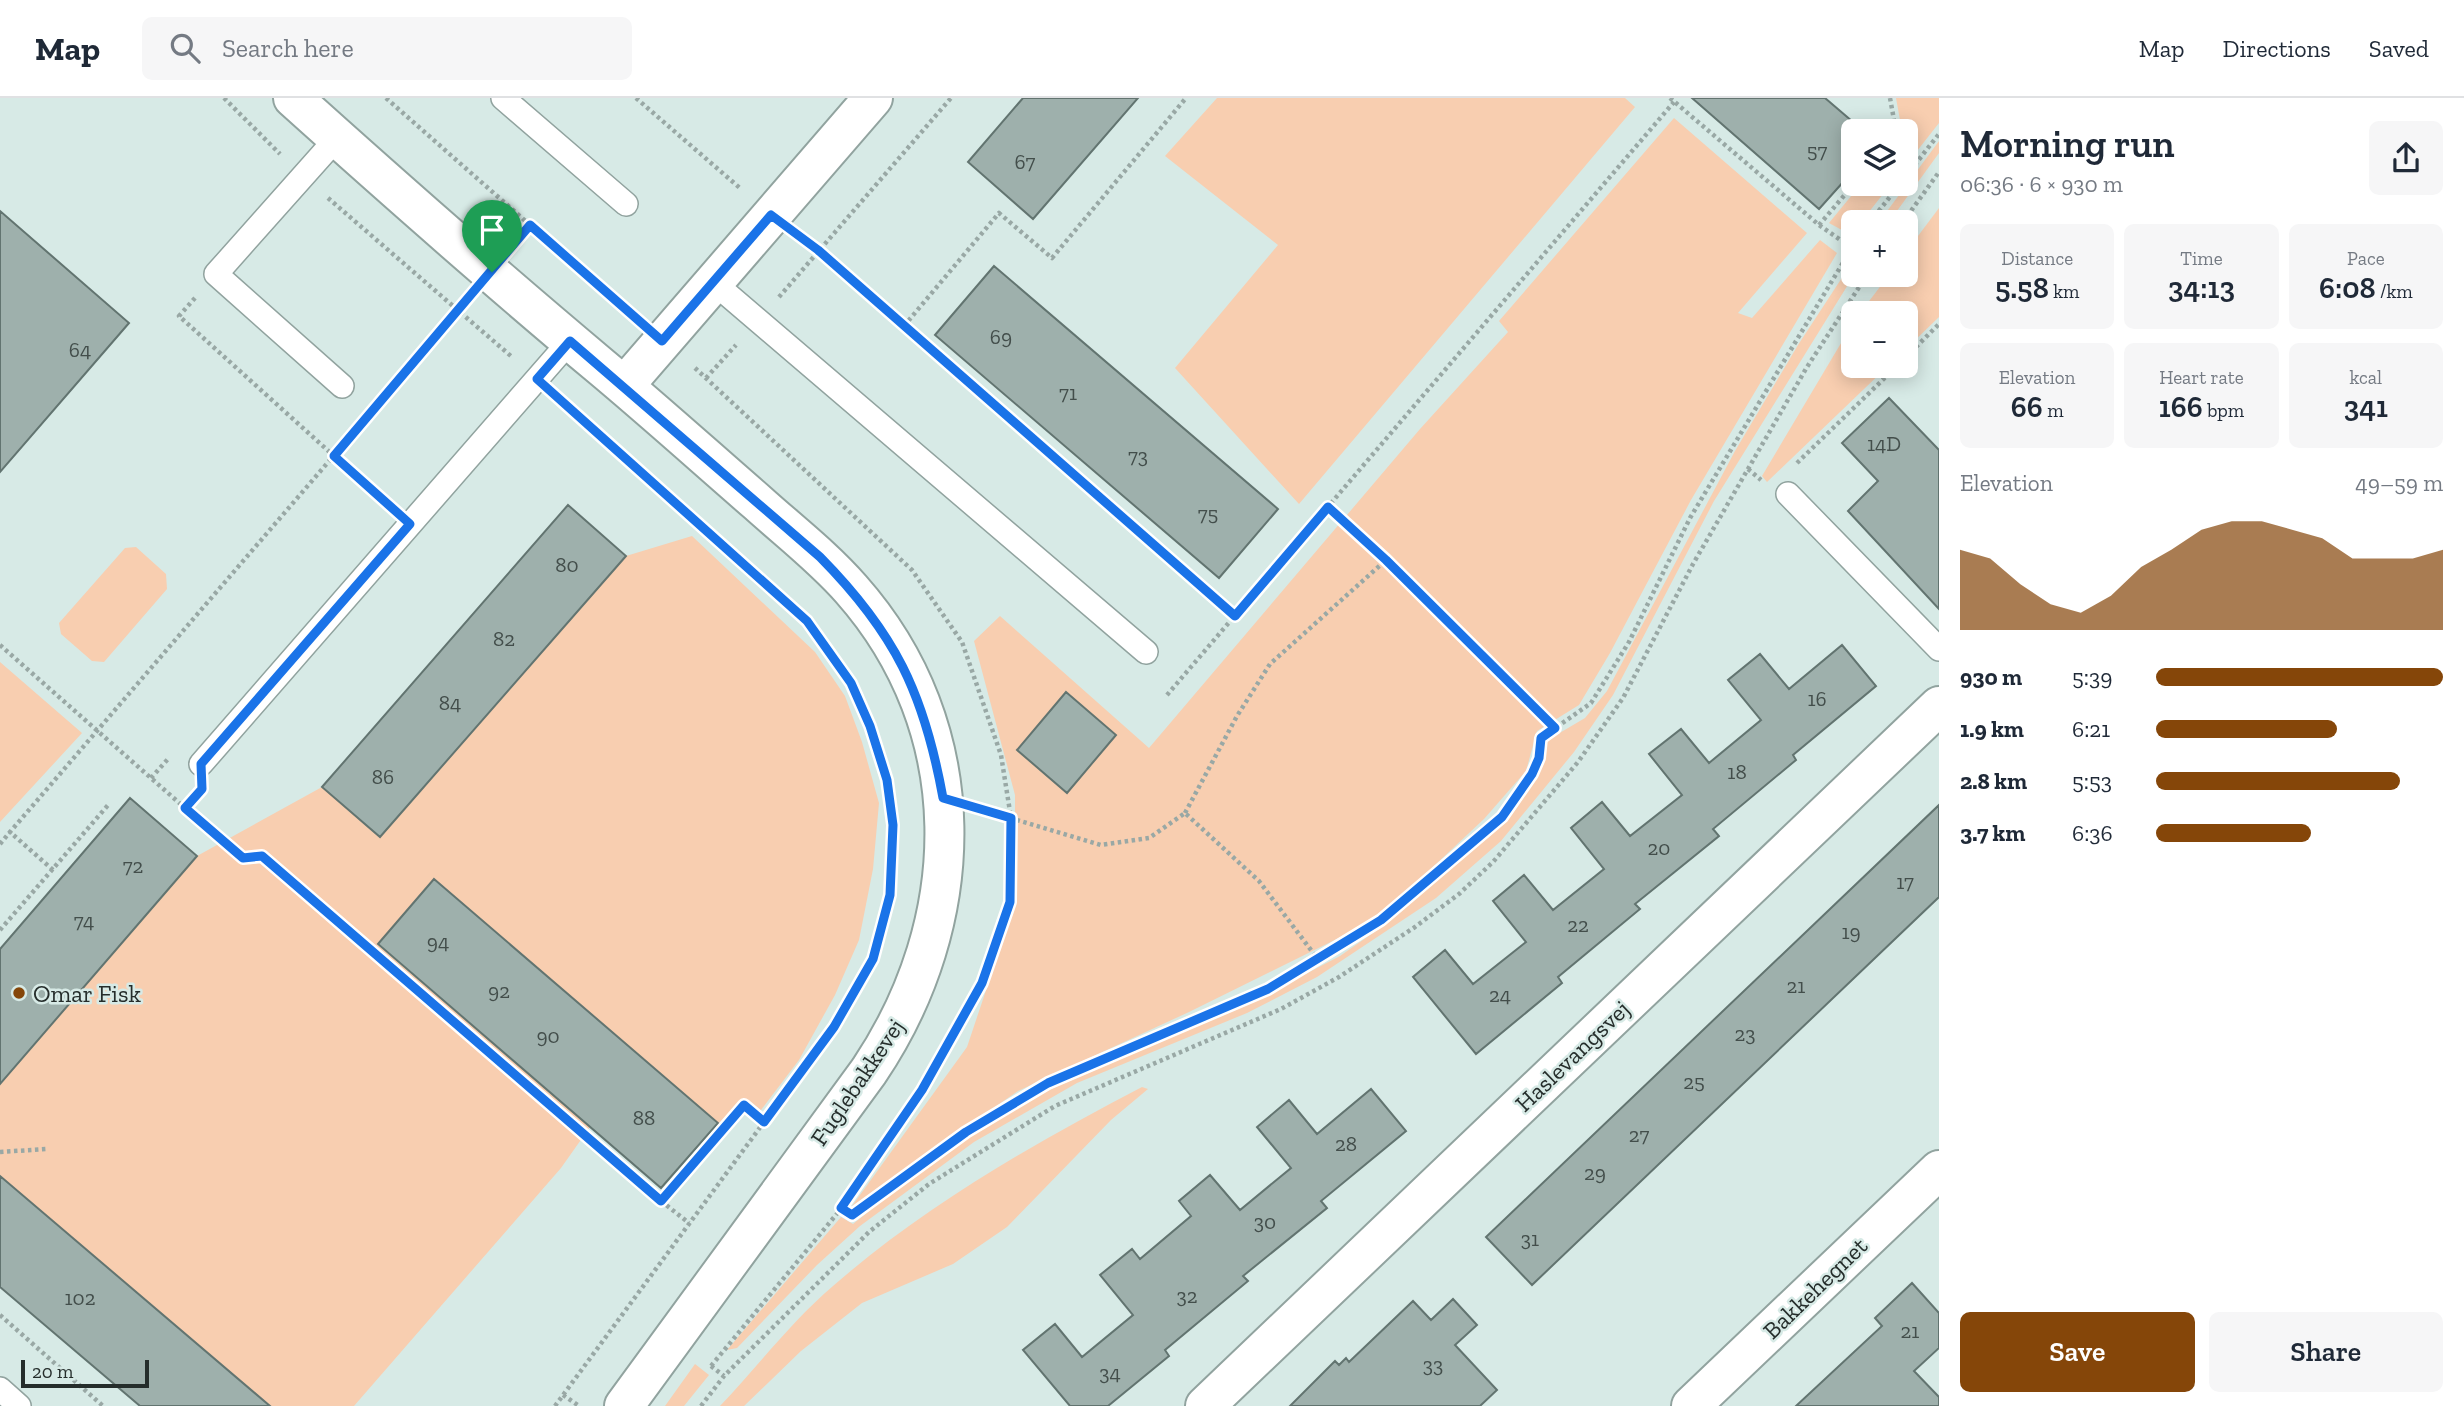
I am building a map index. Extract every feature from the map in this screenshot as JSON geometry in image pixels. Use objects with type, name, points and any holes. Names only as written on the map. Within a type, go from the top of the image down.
[{"type":"street","name":"Fuglebakkevej","points":[[293,98],[820,557],[852,590],[905,666],[922,708],[943,798],[944,859],[936,921],[922,970],[892,1037],[624,1406]]},
{"type":"street","points":[[624,386],[873,98]]},
{"type":"street","name":"Haslevangsvej","points":[[1205,1406],[1939,706]]},
{"type":"street","name":"Bakkehegnet","points":[[1691,1406],[1939,1170]]},
{"type":"lane","points":[[503,98],[626,204]]},
{"type":"lane","points":[[337,138],[216,274],[342,386]]},
{"type":"lane","points":[[713,282],[1146,652]]},
{"type":"lane","points":[[201,764],[570,341]]},
{"type":"lane","points":[[1788,494],[1939,649]]},
{"type":"lane","points":[[0,1389],[19,1406]]},
{"type":"path","points":[[224,98],[303,176],[459,310],[807,621],[851,683],[870,726],[887,780],[893,825],[890,895],[873,959],[834,1027],[555,1406]]},
{"type":"path","points":[[386,98],[706,378],[902,560],[962,642],[1000,755],[1011,818],[1010,902],[982,983],[922,1090],[841,1208],[711,1366]]},
{"type":"path","points":[[636,98],[771,215],[818,250],[1235,616]]},
{"type":"path","points":[[706,378],[951,98]]},
{"type":"path","points":[[904,326],[999,213],[1052,258],[1186,98]]},
{"type":"path","points":[[1890,98],[1894,119]]},
{"type":"path","points":[[1167,695],[1672,100],[1819,225],[1841,240]]},
{"type":"path","points":[[1918,161],[1939,134]]},
{"type":"path","points":[[1912,210],[1939,172]]},
{"type":"path","points":[[1819,225],[1844,196]]},
{"type":"path","points":[[1879,210],[1891,196]]},
{"type":"path","points":[[0,844],[530,225]]},
{"type":"path","points":[[841,1208],[852,1215],[966,1132],[1048,1083],[1268,989],[1381,920],[1502,817],[1532,774],[1539,758],[1541,738],[1591,703],[1629,642],[1690,518],[1841,265]]},
{"type":"path","points":[[216,274],[179,316],[410,524]]},
{"type":"path","points":[[701,1406],[724,1376],[843,1257],[929,1184],[1055,1106],[1280,1009],[1377,954],[1459,894],[1493,862],[1578,762],[1623,698],[1693,564],[1807,367],[1859,287]]},
{"type":"path","points":[[1918,345],[1939,324]]},
{"type":"path","points":[[1790,470],[1885,378]]},
{"type":"path","points":[[1748,470],[1763,483]]},
{"type":"path","points":[[1328,507],[1386,560],[1555,728]]},
{"type":"path","points":[[943,798],[1101,845],[1149,838],[1185,813],[1237,716],[1270,664],[1386,560]]},
{"type":"path","points":[[0,645],[243,858],[262,856],[689,1223]]},
{"type":"path","points":[[151,778],[167,759]]},
{"type":"path","points":[[185,808],[202,789],[201,764]]},
{"type":"path","points":[[0,930],[109,804]]},
{"type":"path","points":[[1185,813],[1259,881],[1317,958]]},
{"type":"path","points":[[10,832],[52,870]]},
{"type":"path","points":[[661,1201],[744,1105],[764,1122]]},
{"type":"path","points":[[0,1152],[46,1149]]},
{"type":"path","points":[[0,1315],[103,1406]]},
{"type":"path","points":[[563,1395],[579,1406]]},
{"type":"shaded area","points":[[1217,98],[1625,98],[1635,107],[1299,504],[1175,368],[1278,245],[1165,156]]},
{"type":"shaded area","points":[[1896,98],[1939,98],[1939,123],[1918,150],[1918,119],[1900,119]]},
{"type":"shaded area","points":[[1674,118],[1807,233],[1738,313],[1752,318],[1820,240],[1837,253],[1691,500],[1610,653],[1579,705],[1537,731],[1526,771],[1484,819],[1401,897],[1359,928],[1189,1012],[1018,1091],[852,1206],[967,1047],[1015,904],[1015,795],[974,641],[1000,616],[1149,748],[1420,429],[1508,332],[1499,321]]},
{"type":"shaded area","points":[[1939,141],[1939,153],[1918,182],[1918,169]]},
{"type":"shaded area","points":[[1851,196],[1882,196],[1870,210],[1841,210],[1841,230],[1829,223]]},
{"type":"shaded area","points":[[1898,196],[1908,196],[1898,210],[1888,210]]},
{"type":"shaded area","points":[[1939,208],[1939,317],[1918,337],[1918,301],[1869,301],[1880,287],[1918,287],[1918,236]]},
{"type":"shaded area","points":[[1841,279],[1841,287],[1847,287],[1714,501],[1613,695],[1574,752],[1501,841],[1436,898],[1317,977],[1247,1013],[1077,1083],[974,1142],[860,1226],[817,1265],[737,1348],[727,1350],[841,1217],[853,1224],[924,1167],[1016,1107],[1073,1078],[1252,1002],[1340,956],[1390,921],[1510,817],[1539,775],[1546,741],[1585,718],[1607,691],[1735,451]]},
{"type":"shaded area","points":[[1841,343],[1841,378],[1875,378],[1767,482],[1762,476]]},
{"type":"shaded area","points":[[692,536],[815,652],[845,696],[862,742],[879,803],[873,869],[859,940],[835,995],[799,1060],[761,1110],[718,1123],[434,879],[378,945],[590,1127],[561,1168],[354,1406],[270,1406],[0,1176],[0,1084],[197,856],[322,787],[380,837],[626,556]]},
{"type":"shaded area","points":[[136,547],[166,574],[167,589],[104,662],[92,661],[61,634],[59,623],[125,548]]},
{"type":"shaded area","points":[[0,662],[82,733],[0,822]]},
{"type":"shaded area","points":[[1142,1087],[1148,1089],[1111,1120],[1007,1227],[953,1264],[862,1303],[801,1351],[744,1406],[720,1406],[818,1300],[905,1229],[982,1177]]},
{"type":"shaded area","points":[[695,1364],[709,1375],[684,1406],[665,1406]]},
{"type":"building","points":[[1023,98],[1138,98],[1033,219],[968,162]]},
{"type":"building","points":[[1692,98],[1825,98],[1850,119],[1841,119],[1841,184],[1819,209]]},
{"type":"building","points":[[0,211],[129,323],[0,472]]},
{"type":"building","points":[[994,266],[1278,509],[1219,578],[935,335]]},
{"type":"building","points":[[1889,398],[1939,450],[1939,609],[1848,511],[1878,481],[1842,443]]},
{"type":"building","points":[[568,505],[626,556],[380,837],[322,787]]},
{"type":"building","points":[[1842,645],[1876,686],[1793,755],[1796,760],[1713,829],[1719,836],[1635,904],[1640,909],[1558,977],[1562,983],[1476,1054],[1413,977],[1445,950],[1473,984],[1526,942],[1493,901],[1524,875],[1553,910],[1604,869],[1571,828],[1602,802],[1630,836],[1682,795],[1649,754],[1681,729],[1709,763],[1761,720],[1728,680],[1760,654],[1789,689]]},
{"type":"building","points":[[1066,692],[1116,735],[1067,793],[1017,750]]},
{"type":"building","points":[[130,798],[197,856],[0,1084],[0,949]]},
{"type":"building","points":[[1939,805],[1939,897],[1532,1285],[1486,1237]]},
{"type":"building","points":[[434,879],[718,1123],[661,1188],[378,944]]},
{"type":"building","points":[[1371,1089],[1406,1131],[1321,1201],[1327,1208],[1243,1276],[1248,1281],[1165,1350],[1169,1356],[1108,1406],[1070,1406],[1023,1350],[1055,1324],[1082,1357],[1133,1315],[1100,1275],[1132,1249],[1140,1259],[1191,1216],[1179,1201],[1210,1175],[1240,1210],[1291,1168],[1257,1127],[1289,1100],[1317,1134]]},
{"type":"building","points":[[0,1176],[270,1406],[140,1406],[0,1287]]},
{"type":"building","points":[[1912,1283],[1939,1313],[1939,1348],[1914,1371],[1939,1397],[1939,1406],[1796,1406],[1882,1326],[1875,1318]]},
{"type":"building","points":[[1453,1299],[1477,1325],[1455,1345],[1497,1390],[1480,1406],[1290,1406],[1335,1361],[1339,1365],[1346,1358],[1349,1362],[1413,1301],[1431,1320]]},
{"type":"place","name":"Omar Fisk","points":[[19,993]]},
{"type":"route","points":[[771,215],[818,250],[1235,616],[1328,507],[1386,560],[1555,728],[1541,738],[1539,758],[1532,774],[1502,817],[1404,901],[1357,937],[1268,989],[1048,1083],[966,1132],[852,1215],[841,1208],[922,1090],[982,983],[1010,902],[1011,818],[943,798],[922,708],[905,666],[852,590],[820,557],[570,341],[537,379],[807,621],[851,683],[870,726],[887,780],[893,825],[890,895],[873,959],[834,1027],[764,1122],[744,1105],[661,1201],[262,856],[243,858],[185,808],[202,789],[201,764],[410,524],[334,456],[492,272],[530,225],[662,341],[771,215]]}]
